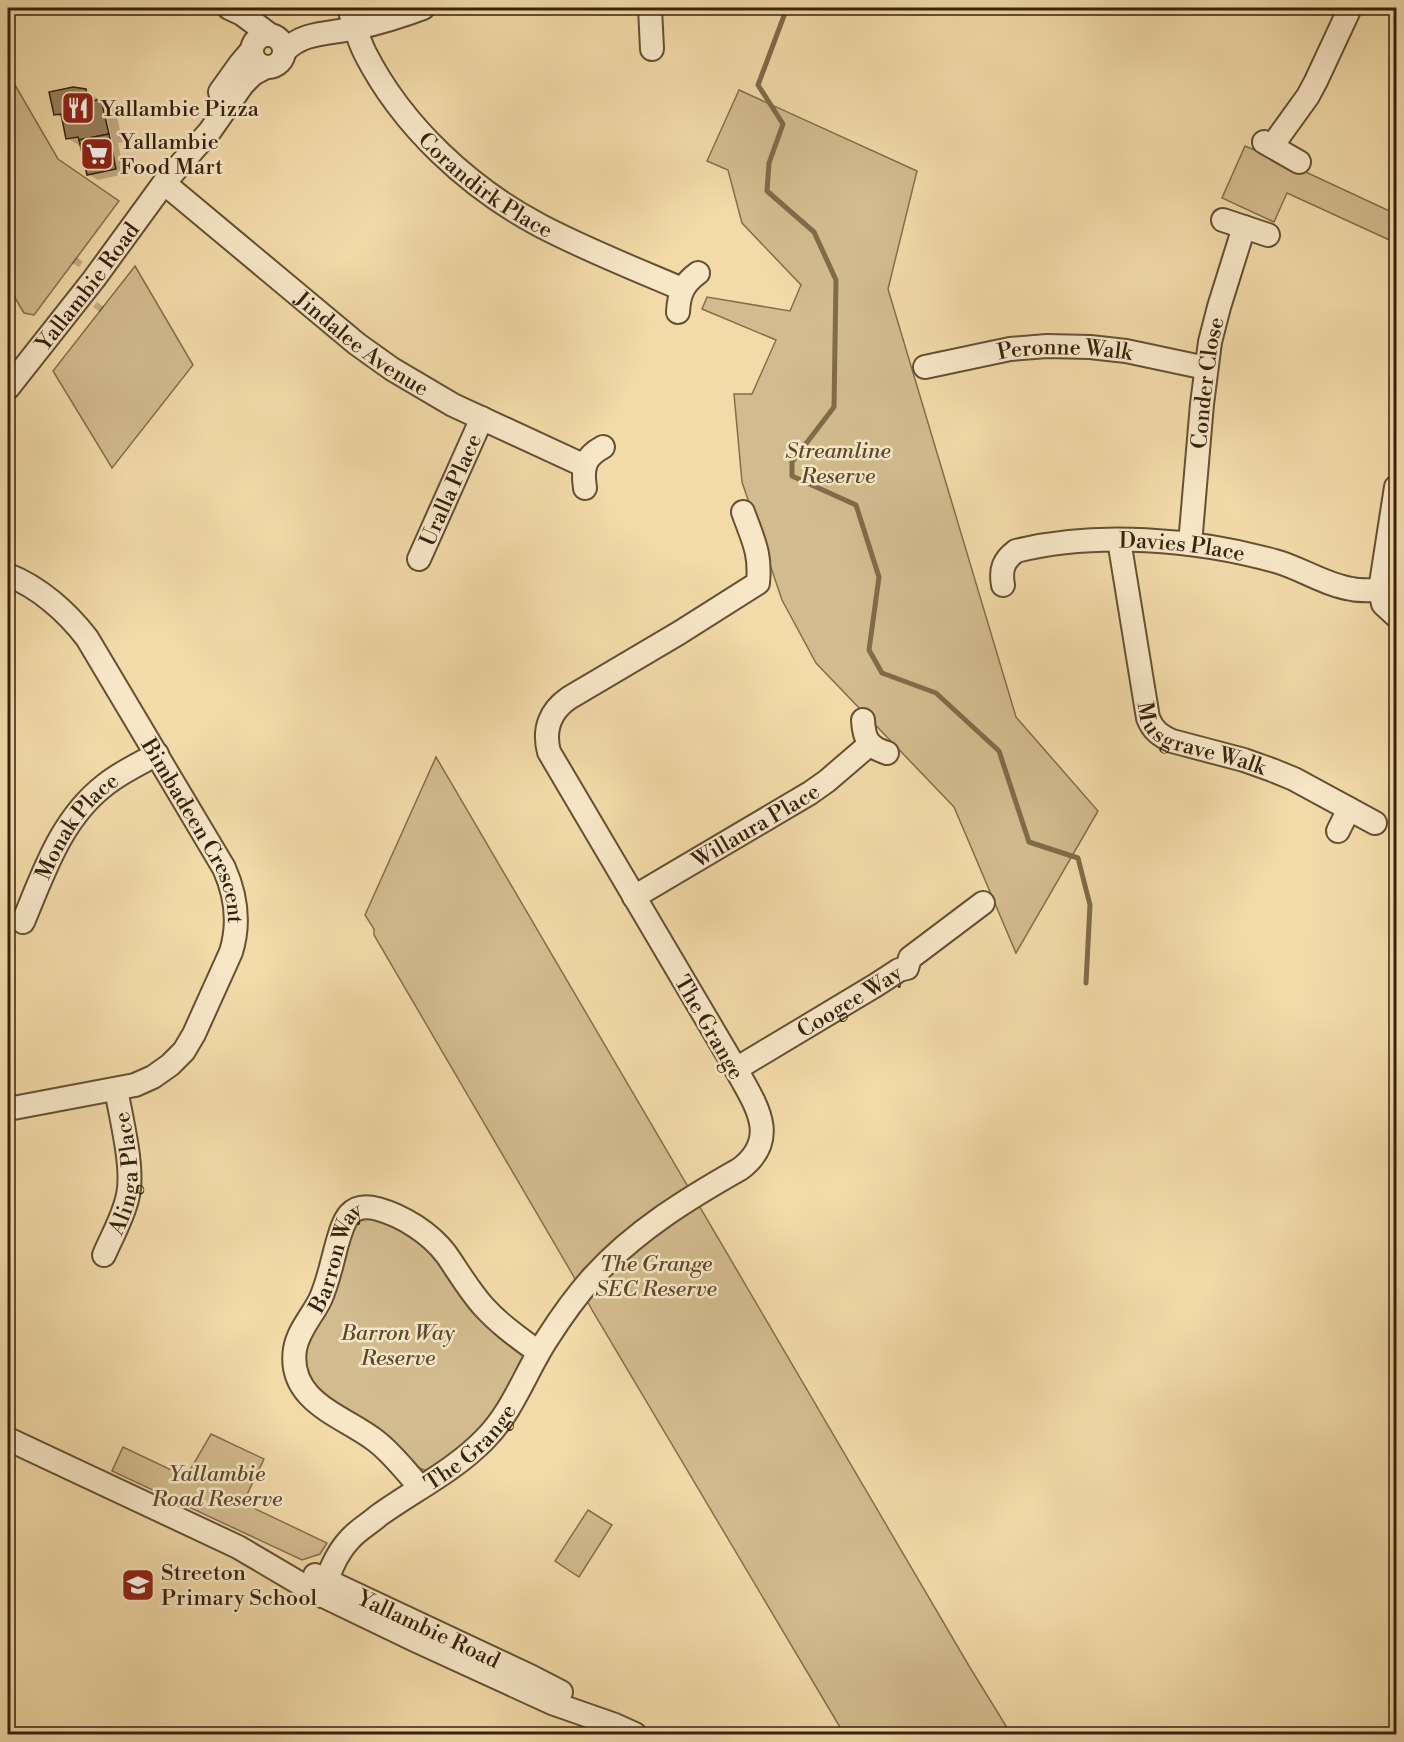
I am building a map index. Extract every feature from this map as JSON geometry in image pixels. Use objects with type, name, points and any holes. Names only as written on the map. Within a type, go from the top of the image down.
[{"type":"street","points":[[228,8],[243,28],[266,48]]},
{"type":"street","name":"Yallambie Road","points":[[353,22],[375,8]]},
{"type":"street","name":"Yallambie Road","points":[[8,388],[94,279],[164,183],[198,123],[240,64],[266,48],[290,44],[353,22],[423,8]]},
{"type":"street","points":[[650,8],[652,49]]},
{"type":"street","points":[[1299,162],[1268,144],[1308,96],[1350,8]]},
{"type":"street","name":"Corandirk Place","points":[[353,22],[365,53],[377,74],[406,114],[443,154],[481,188],[540,225],[682,289]]},
{"type":"street","name":"Jindalee Avenue","points":[[164,183],[357,344],[422,388],[453,405],[585,466]]},
{"type":"street","points":[[1223,220],[1268,235]]},
{"type":"street","name":"Conder Close","points":[[1190,544],[1210,342],[1244,227]]},
{"type":"street","points":[[678,312],[678,302],[684,284],[698,273]]},
{"type":"street","name":"Peronne Walk","points":[[925,367],[1010,349],[1047,346],[1126,351],[1206,368]]},
{"type":"street","name":"Uralla Place","points":[[419,559],[482,418]]},
{"type":"street","points":[[585,488],[585,466],[590,456],[603,447]]},
{"type":"street","points":[[1396,487],[1380,590],[1383,604],[1396,616]]},
{"type":"street","name":"The Grange","points":[[328,1587],[376,1518],[420,1487],[456,1466],[487,1438],[505,1413],[538,1352],[565,1311],[593,1277],[615,1255],[669,1212],[740,1169],[756,1153],[762,1131],[757,1109],[549,752],[546,734],[552,714],[559,705],[758,583],[759,554],[743,512]]},
{"type":"street","name":"Musgrave Walk","points":[[1119,540],[1148,718],[1154,730],[1172,741],[1244,760],[1294,779],[1375,823]]},
{"type":"street","name":"Davies Place","points":[[1003,585],[1001,576],[1003,565],[1008,556],[1016,551],[1075,541],[1154,540],[1244,553],[1277,561],[1345,588],[1380,590]]},
{"type":"street","name":"Bimbadeen Crescent","points":[[8,575],[45,596],[76,624],[87,638],[224,868],[232,887],[236,916],[234,943],[194,1034],[184,1051],[170,1065],[153,1077],[135,1085],[8,1109]]},
{"type":"street","name":"Willaura Place","points":[[634,897],[810,793],[878,749],[866,738],[863,720]]},
{"type":"street","name":"Monak Place","points":[[23,922],[53,852],[75,815],[89,798],[106,784],[157,754]]},
{"type":"street","points":[[1338,831],[1349,809]]},
{"type":"street","name":"Coogee Way","points":[[735,1069],[899,970],[907,968],[910,958],[983,903]]},
{"type":"street","name":"Alinga Place","points":[[104,1255],[129,1193],[129,1166],[116,1089]]},
{"type":"street","name":"Barron Way","points":[[420,1487],[378,1442],[314,1402],[302,1386],[297,1374],[295,1358],[299,1336],[320,1300],[341,1230],[349,1215],[356,1209],[372,1208],[393,1215],[415,1227],[444,1252],[469,1290],[485,1308],[510,1332],[538,1352]]},
{"type":"street","name":"Yallambie Road","points":[[8,1439],[238,1547],[272,1569],[328,1587],[528,1693],[635,1734]]},
{"type":"green space","points":[[8,73],[58,159],[119,201],[34,315],[24,313],[8,286]]},
{"type":"green space","name":"Streamline Reserve","points":[[739,90],[917,171],[888,289],[1016,717],[1098,811],[1016,953],[954,807],[816,663],[782,600],[742,482],[734,394],[752,394],[776,340],[702,309],[707,297],[790,311],[801,285],[742,223],[728,170],[707,161]]},
{"type":"green space","points":[[1245,146],[1396,214],[1396,243],[1287,193],[1274,222],[1222,198]]},
{"type":"green space","points":[[135,266],[193,365],[112,468],[53,371]]},
{"type":"green space","name":"The Grange SEC Reserve","points":[[436,757],[1011,1734],[844,1734],[592,1310],[374,935],[374,929],[365,915]]},
{"type":"green space","name":"Barron Way Reserve","points":[[361,1214],[418,1236],[524,1354],[495,1415],[461,1451],[432,1470],[419,1468],[362,1420],[319,1397],[304,1371],[302,1351],[348,1229]]},
{"type":"green space","name":"Yallambie Road Reserve","points":[[211,1434],[264,1459],[243,1503],[327,1543],[320,1554],[302,1560],[112,1471],[123,1447],[186,1477]]},
{"type":"green space","points":[[588,1510],[612,1525],[579,1577],[555,1561]]},
{"type":"building","name":"Yallambie Pizza","points":[[73,87],[86,89],[88,102],[101,99],[109,134],[79,140],[78,137],[66,139],[61,114],[54,115],[49,92]]},
{"type":"building","name":"Yallambie Food Mart","points":[[109,134],[116,169],[87,175],[79,140]]},
{"type":"waterway","points":[[790,8],[785,13],[758,85],[783,124],[769,163],[767,191],[814,232],[836,280],[834,407],[792,462],[792,476],[856,505],[879,577],[869,650],[882,673],[936,693],[999,751],[1029,842],[1078,858],[1090,905],[1086,983]]},
{"type":"waterway","points":[[822,8],[851,12],[862,8]]},
{"type":"place","name":"Yallambie Pizza","points":[[78,108]]},
{"type":"place","name":"Yallambie Food Mart","points":[[97,154]]},
{"type":"place","name":"Streeton Primary School","points":[[138,1585]]}]
